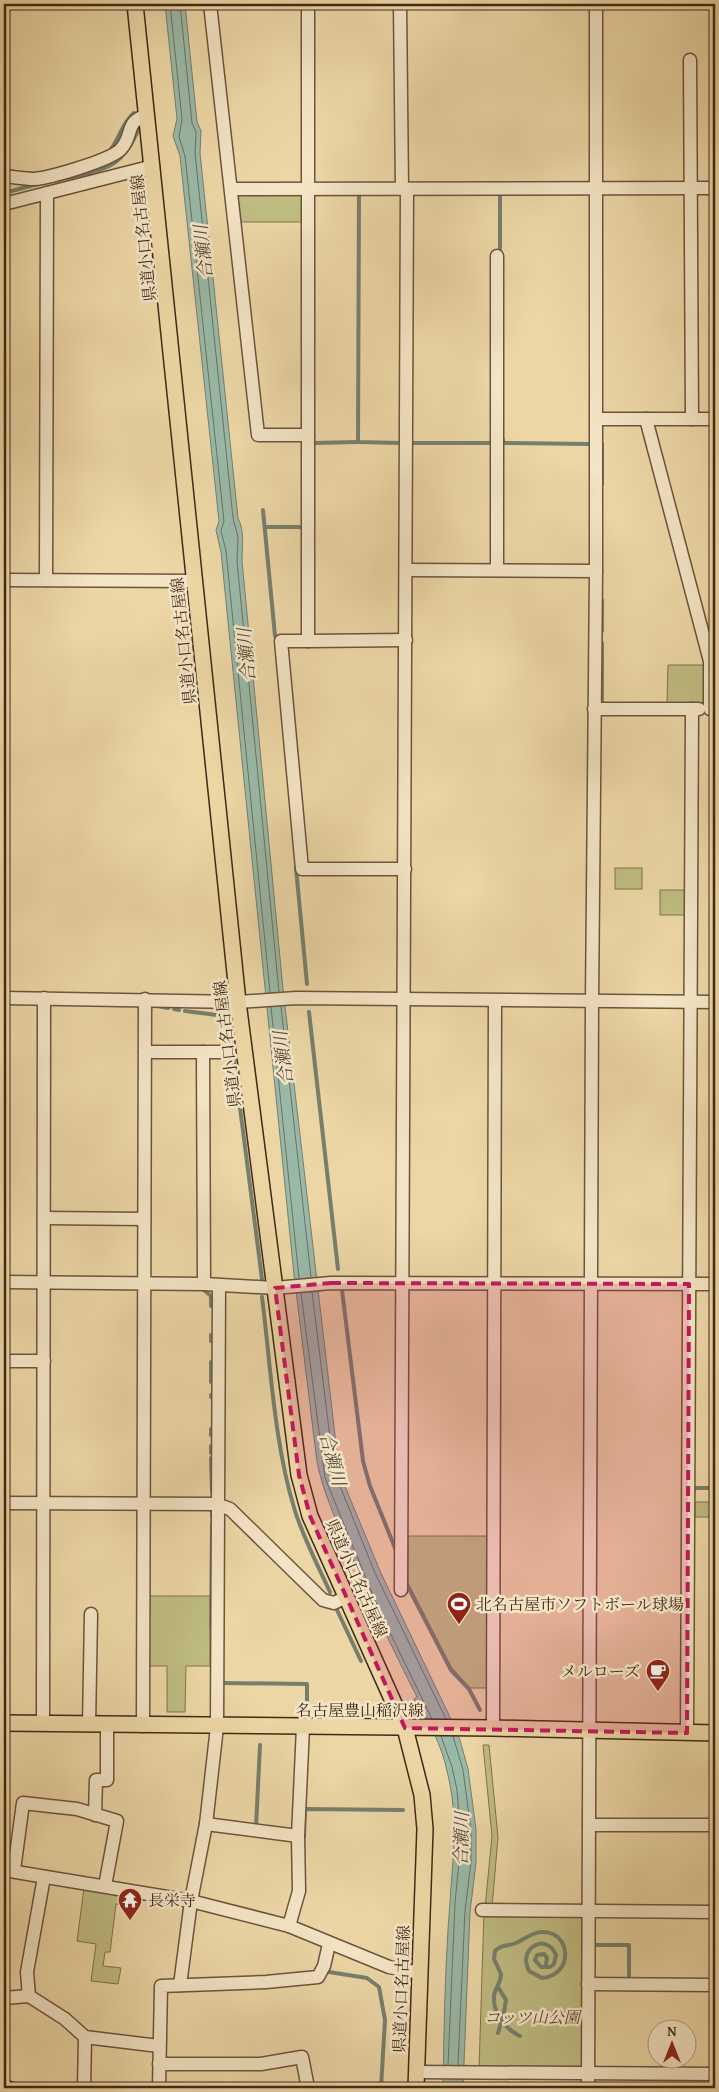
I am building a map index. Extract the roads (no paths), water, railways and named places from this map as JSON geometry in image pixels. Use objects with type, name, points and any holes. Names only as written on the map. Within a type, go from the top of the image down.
[{"type":"main road","name":"県道小口名古屋線","points":[[135,4],[194,581],[280,1288],[299,1475],[310,1516],[405,1728],[422,1795],[425,1829],[420,1972],[423,2072],[416,2088]]},
{"type":"main road","name":"名古屋豊山稲沢線","points":[[4,1723],[217,1727],[493,1728],[715,1733]]},
{"type":"street","points":[[210,4],[258,435],[308,435]]},
{"type":"street","points":[[308,4],[308,641]]},
{"type":"street","points":[[400,4],[404,189],[406,570],[401,1590]]},
{"type":"street","points":[[588,2088],[592,1001],[597,419],[596,4]]},
{"type":"street","points":[[690,60],[692,419]]},
{"type":"street","points":[[4,176],[35,179],[107,159],[123,147],[132,123],[137,118],[147,115]]},
{"type":"street","points":[[4,204],[153,166]]},
{"type":"street","points":[[232,189],[715,188]]},
{"type":"street","points":[[46,580],[47,193]]},
{"type":"street","points":[[497,256],[497,570]]},
{"type":"street","points":[[597,419],[715,419]]},
{"type":"street","points":[[594,709],[713,709],[710,661],[646,419]]},
{"type":"street","points":[[406,570],[596,571]]},
{"type":"street","points":[[4,580],[194,581]]},
{"type":"street","points":[[405,869],[302,869],[281,641],[406,640]]},
{"type":"street","points":[[687,1733],[692,709]]},
{"type":"street","points":[[4,998],[245,1002],[293,998],[715,1002]]},
{"type":"street","points":[[43,1724],[44,998]]},
{"type":"street","points":[[143,1726],[145,999]]},
{"type":"street","points":[[493,1728],[495,1001]]},
{"type":"street","points":[[145,1052],[226,1052]]},
{"type":"street","points":[[203,1052],[204,1284]]},
{"type":"street","points":[[44,1218],[144,1219]]},
{"type":"street","points":[[4,1282],[204,1284],[280,1288],[325,1283],[715,1284]]},
{"type":"street","points":[[180,1985],[191,1901],[206,1824],[217,1727],[216,1504],[218,1286]]},
{"type":"street","points":[[4,1362],[44,1361]]},
{"type":"street","points":[[4,1503],[216,1504],[230,1510],[323,1600],[334,1603],[346,1597]]},
{"type":"street","points":[[89,1724],[91,1614]]},
{"type":"street","points":[[95,1815],[96,1780],[107,1780],[107,1725]]},
{"type":"street","points":[[289,1926],[299,1892],[298,1836],[303,1727]]},
{"type":"street","points":[[105,1886],[117,1821],[77,1809],[23,1803],[9,1870],[191,1901],[289,1926],[389,1967],[420,1972]]},
{"type":"street","points":[[206,1824],[298,1836]]},
{"type":"street","points":[[589,1824],[715,1824]]},
{"type":"street","points":[[29,1996],[27,1972],[44,1877]]},
{"type":"street","points":[[482,1910],[715,1912]]},
{"type":"street","points":[[159,2088],[161,1986],[266,1982],[318,1977],[324,1966],[330,1944]]},
{"type":"street","points":[[588,1984],[715,1985]]},
{"type":"street","points":[[4,1998],[29,1996],[65,2019],[84,2037],[159,2046]]},
{"type":"street","points":[[84,2037],[84,2088]]},
{"type":"street","points":[[159,2064],[261,2064],[302,2058],[308,2088]]},
{"type":"street","points":[[423,2072],[715,2074]]},
{"type":"street","points":[[4,2087],[10,2088]]},
{"type":"water","name":"合瀬川","points":[[165,4],[185,4],[197,122],[201,131],[200,153],[238,518],[242,534],[242,561],[283,989],[338,1461],[342,1479],[380,1571],[449,1715],[460,1740],[468,1769],[476,1829],[476,1863],[470,1912],[463,2088],[443,2088],[448,1925],[454,1852],[453,1805],[447,1771],[435,1735],[418,1701],[415,1702],[414,1699],[417,1697],[364,1586],[339,1527],[326,1495],[317,1462],[294,1275],[221,552],[216,530],[219,521],[180,156],[173,136],[177,119]]},
{"type":"waterway","points":[[111,149],[127,121],[134,113]]},
{"type":"waterway","points":[[67,178],[112,165],[126,151],[139,128],[145,128]]},
{"type":"waterway","points":[[4,193],[38,184]]},
{"type":"waterway","points":[[356,194],[359,194],[358,442],[401,443]]},
{"type":"waterway","points":[[500,195],[500,249]]},
{"type":"waterway","points":[[503,440],[503,443],[590,444]]},
{"type":"waterway","points":[[313,446],[313,443],[358,442]]},
{"type":"waterway","points":[[411,443],[492,443]]},
{"type":"waterway","points":[[602,444],[602,484]]},
{"type":"waterway","points":[[263,510],[275,636]]},
{"type":"waterway","points":[[265,527],[302,527]]},
{"type":"waterway","points":[[602,600],[602,631]]},
{"type":"waterway","points":[[602,643],[602,705],[605,705]]},
{"type":"waterway","points":[[296,868],[307,984]]},
{"type":"waterway","points":[[158,1006],[168,1008]]},
{"type":"waterway","points":[[174,1009],[179,1010]]},
{"type":"waterway","points":[[185,1011],[225,1016],[233,1053],[262,1279]]},
{"type":"waterway","points":[[309,1012],[338,1269]]},
{"type":"waterway","points":[[204,1290],[211,1296],[211,1306]]},
{"type":"waterway","points":[[342,1290],[363,1461],[370,1486],[397,1553]]},
{"type":"waterway","points":[[262,1297],[282,1459],[295,1511],[311,1552],[330,1592]]},
{"type":"waterway","points":[[211,1335],[211,1341]]},
{"type":"waterway","points":[[211,1362],[211,1382]]},
{"type":"waterway","points":[[211,1429],[211,1435]]},
{"type":"waterway","points":[[211,1446],[211,1453]]},
{"type":"waterway","points":[[211,1458],[212,1492]]},
{"type":"waterway","points":[[694,1491],[694,1488],[715,1488]]},
{"type":"waterway","points":[[212,1511],[212,1517]]},
{"type":"waterway","points":[[211,1628],[212,1523]]},
{"type":"waterway","points":[[405,1581],[451,1670],[469,1689],[480,1710]]},
{"type":"waterway","points":[[337,1610],[361,1661]]},
{"type":"waterway","points":[[223,1683],[307,1684],[307,1713]]},
{"type":"waterway","points":[[256,1827],[260,1745]]},
{"type":"waterway","points":[[304,1836],[305,1809],[403,1810]]},
{"type":"waterway","points":[[520,2036],[509,2029],[501,2020],[494,2003],[494,1996],[501,1974],[494,1959],[495,1951],[500,1947],[516,1943],[534,1934],[541,1932],[551,1933],[563,1945],[565,1953],[564,1962],[560,1969],[553,1975],[542,1978],[529,1971],[526,1963],[527,1956],[534,1946],[546,1944],[556,1955],[554,1964],[550,1967],[541,1967],[535,1960],[537,1955],[544,1954],[547,1958],[546,1964]]},
{"type":"waterway","points":[[595,1945],[629,1945],[629,1978]]},
{"type":"waterway","points":[[329,1972],[367,1978],[379,1987],[385,2020],[381,2088]]},
{"type":"waterway","points":[[498,1987],[506,2000],[501,2017]]},
{"type":"waterway","points":[[498,2033],[501,2023]]},
{"type":"place","name":"北名古屋市ソフトボール球場","points":[[459,1625]]},
{"type":"place","name":"メルローズ","points":[[658,1692]]},
{"type":"place","name":"長栄寺","points":[[130,1921]]},
{"type":"park label","name":"コッツ山公園","points":[[532,2017]]}]
